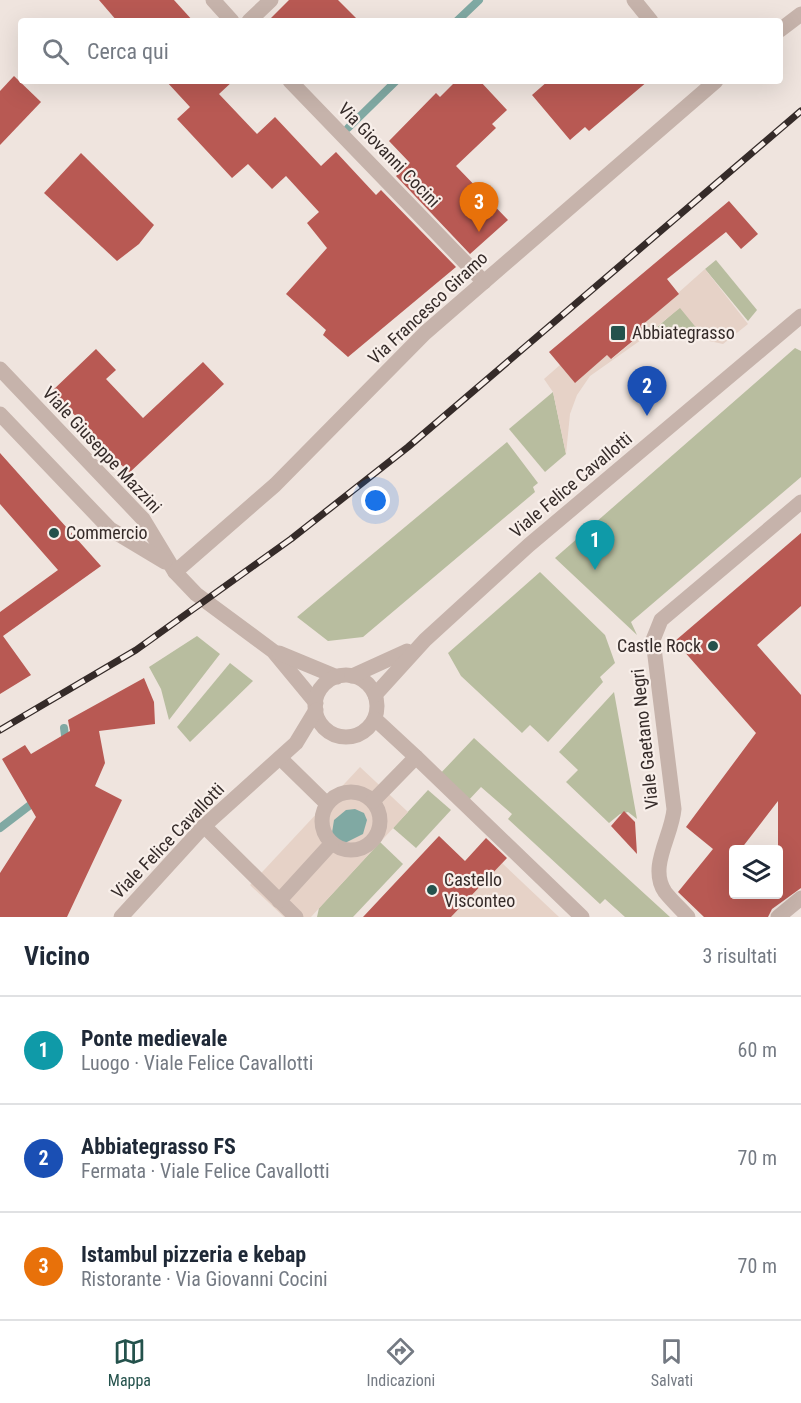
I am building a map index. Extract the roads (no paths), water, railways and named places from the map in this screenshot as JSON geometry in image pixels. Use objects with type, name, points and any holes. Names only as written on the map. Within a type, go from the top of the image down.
[{"type":"street","points":[[213,0],[229,18]]},
{"type":"street","points":[[252,18],[271,0]]},
{"type":"street","points":[[634,0],[649,18]]},
{"type":"street","points":[[783,28],[801,14]]},
{"type":"street","name":"Via Giovanni Cocini","points":[[293,84],[484,282]]},
{"type":"street","name":"Via Francesco Giramo","points":[[171,568],[275,485],[425,333],[707,84]]},
{"type":"street","name":"Viale Felice Cavallotti","points":[[375,695],[425,640],[529,545],[801,316]]},
{"type":"street","name":"Viale Giuseppe Mazzini","points":[[0,369],[143,519],[171,568]]},
{"type":"street","name":"Viale Giuseppe Mazzini","points":[[0,414],[110,529],[171,568],[196,594],[273,651],[316,707]]},
{"type":"street","name":"Viale Gaetano Negri","points":[[688,917],[664,891],[658,869],[673,822],[674,809],[653,640],[661,620],[801,502]]},
{"type":"street","name":"Viale Felice Cavallotti","points":[[344,676],[375,668],[425,640]]},
{"type":"street","name":"Viale Giuseppe Mazzini","points":[[273,651],[344,676]]},
{"type":"street","points":[[344,676],[368,684],[375,695],[377,710],[375,719],[368,728],[355,736],[343,737],[328,731],[321,724],[316,707],[321,688],[344,676]]},
{"type":"street","name":"Viale Felice Cavallotti","points":[[121,917],[204,826],[296,743],[316,707]]},
{"type":"street","points":[[375,719],[582,917]]},
{"type":"street","name":"Viale Felice Cavallotti","points":[[296,743],[328,731]]},
{"type":"street","points":[[373,801],[416,757]]},
{"type":"street","points":[[280,758],[326,803]]},
{"type":"street","points":[[354,792],[373,801],[380,818],[378,832],[370,844],[358,850],[344,850],[331,844],[323,832],[321,820],[326,803],[340,794],[354,792]]},
{"type":"street","points":[[204,826],[296,917]]},
{"type":"street","points":[[279,900],[331,844]]},
{"type":"street","points":[[778,917],[801,898]]},
{"type":"water","points":[[355,809],[364,813],[367,820],[363,834],[345,843],[336,841],[332,833],[334,820],[346,810]]},
{"type":"waterway","points":[[460,18],[479,0]]},
{"type":"waterway","points":[[348,128],[393,84]]},
{"type":"waterway","points":[[64,728],[66,743]]},
{"type":"waterway","points":[[0,828],[38,799]]},
{"type":"railway","points":[[0,730],[136,650],[291,539],[408,447],[801,111]]},
{"type":"place","name":"Istambul pizzeria e kebap","points":[[479,232]]},
{"type":"place","name":"Abbiategrasso","points":[[618,333]]},
{"type":"place","name":"Abbiategrasso FS","points":[[647,416]]},
{"type":"place","name":"Commercio","points":[[54,533]]},
{"type":"place","name":"Ponte medievale","points":[[595,570]]},
{"type":"place","name":"Castle Rock","points":[[713,646]]},
{"type":"place","name":"Castello Visconteo","points":[[432,890]]}]
